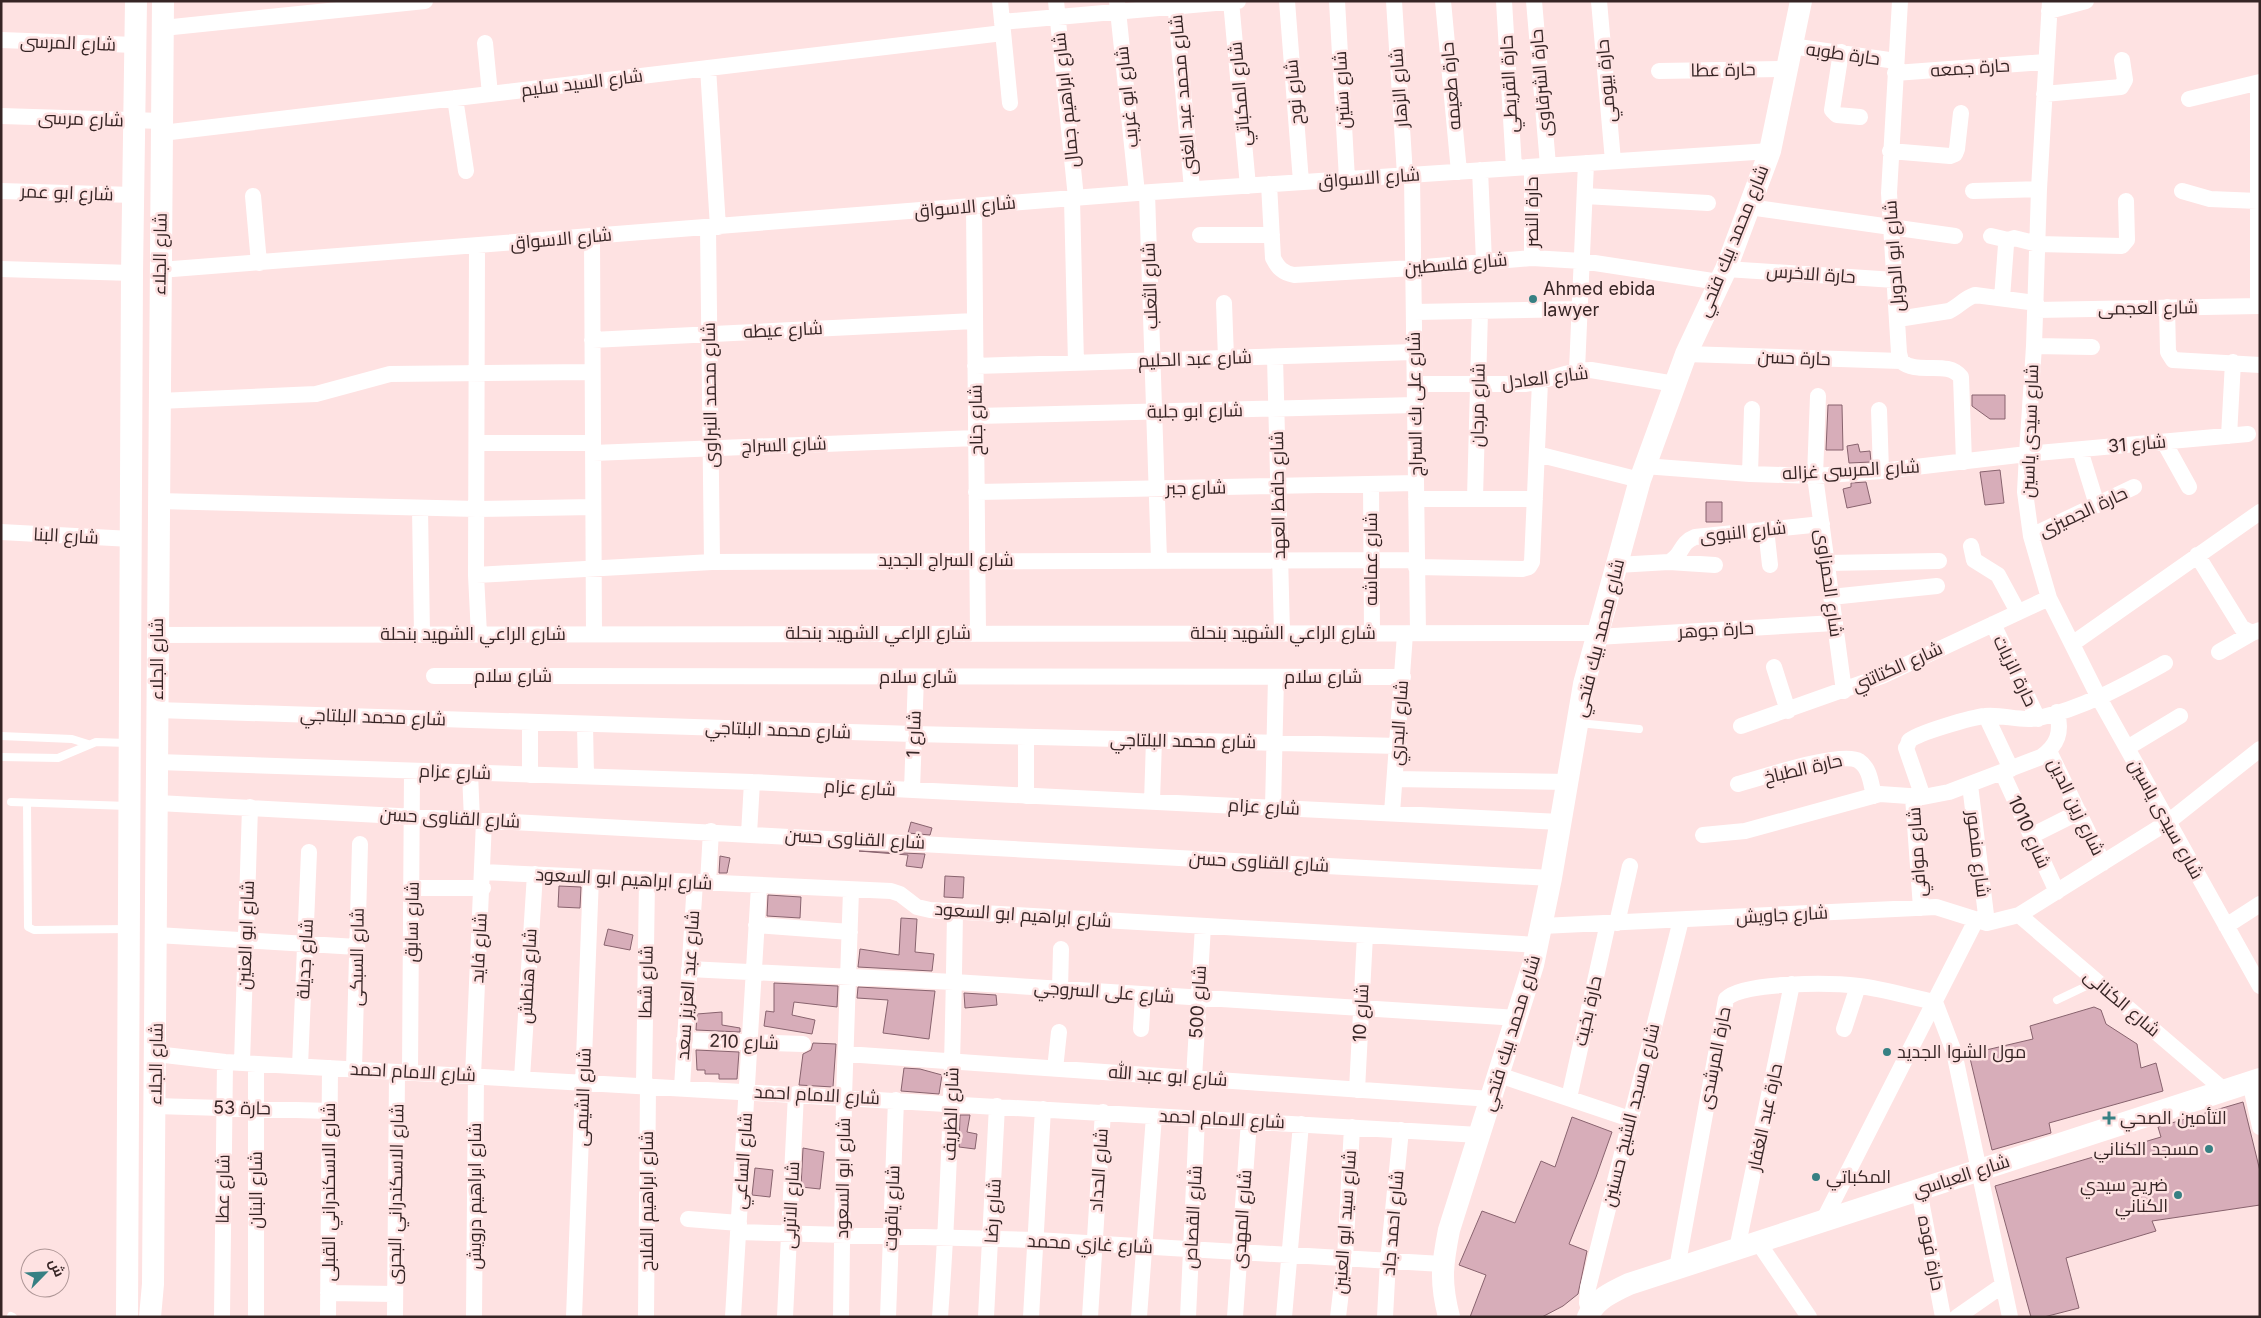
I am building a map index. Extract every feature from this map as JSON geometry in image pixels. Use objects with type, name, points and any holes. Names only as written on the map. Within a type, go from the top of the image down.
[{"type":"main road","name":"شارع الجلاء","points":[[127,1317],[132,273],[136,1]]},
{"type":"main road","name":"شارع الجلاء","points":[[150,1317],[153,1284],[156,1054],[157,635],[163,1]]},
{"type":"main road","name":"شارع محمد بيك فتحي","points":[[1449,1317],[1442,1283],[1442,1264],[1449,1230],[1518,1018],[1540,936],[1552,878],[1584,684],[1642,473],[1686,354],[1723,276],[1770,151],[1800,1]]},
{"type":"main road","points":[[131,578],[158,578]]},
{"type":"main road","name":"شارع العباسي","points":[[1589,1314],[1615,1291],[1677,1268],[2255,1081]]},
{"type":"street","points":[[163,28],[425,1]]},
{"type":"street","points":[[1000,1],[1010,103]]},
{"type":"street","name":"شارع السيد سليم","points":[[162,127],[455,98],[708,68],[1003,28],[1057,9],[1238,1]]},
{"type":"street","name":"شارع نوح","points":[[1287,1],[1301,182]]},
{"type":"street","name":"شارع ستين","points":[[1337,1],[1347,179]]},
{"type":"street","name":"شارع الزهار","points":[[1394,1],[1409,175]]},
{"type":"street","name":"حارة طعيمه","points":[[1443,1],[1459,172]]},
{"type":"street","name":"حارة القريطي","points":[[1504,1],[1514,168]]},
{"type":"street","name":"حارة الشرقاوى","points":[[1534,1],[1540,166]]},
{"type":"street","name":"حارة بيومي","points":[[1599,1],[1613,161]]},
{"type":"street","name":"شارع ابو الدوبل","points":[[1900,1],[1889,193],[1901,362]]},
{"type":"street","points":[[2050,6],[2086,1]]},
{"type":"street","name":"شارع المكباتي","points":[[1231,2],[1248,186]]},
{"type":"street","name":"شارع محمد عبد الغنى","points":[[1176,4],[1192,190]]},
{"type":"street","name":"شارع سيدى ياسين","points":[[2050,6],[2045,62],[2036,307],[2025,492],[2031,536],[2049,598],[2099,698],[2260,986]]},
{"type":"street","name":"شارع ابو غريب","points":[[1118,7],[1142,193]]},
{"type":"street","name":"شارع ابراهيم جمال","points":[[1057,9],[1074,198],[1076,363]]},
{"type":"street","name":"شارع المرسى","points":[[1,40],[136,45]]},
{"type":"street","points":[[485,43],[490,94]]},
{"type":"street","name":"حارة طوبه","points":[[1791,46],[1841,52],[1895,67]]},
{"type":"street","points":[[1841,52],[1832,110],[1837,115],[1860,117]]},
{"type":"street","points":[[2044,94],[2121,87],[2125,80],[2122,60]]},
{"type":"street","name":"حارة جمعه","points":[[1895,67],[2045,62]]},
{"type":"street","name":"شارع محمد النبراوى","points":[[708,68],[713,227],[710,334],[712,562]]},
{"type":"street","name":"حارة عطا","points":[[1659,71],[1786,69]]},
{"type":"street","points":[[2188,99],[2259,83],[2259,306]]},
{"type":"street","points":[[455,98],[466,171]]},
{"type":"street","points":[[1890,150],[1950,156],[1955,154],[1961,113]]},
{"type":"street","name":"شارع مرسى","points":[[1,116],[134,120],[162,127]]},
{"type":"street","name":"شارع الاسواق","points":[[160,270],[1074,198],[1770,151]]},
{"type":"street","points":[[1577,370],[1586,163]]},
{"type":"street","name":"حارة النصر","points":[[1532,258],[1540,166]]},
{"type":"street","points":[[1480,170],[1484,261]]},
{"type":"street","name":"شارع على بك السراج","points":[[1409,175],[1413,268],[1416,483],[1416,563],[1412,633]]},
{"type":"street","name":"شارع فلسطين","points":[[1269,184],[1273,258],[1277,267],[1286,273],[1294,275],[1532,258],[1582,261],[1723,276]]},
{"type":"street","points":[[1972,191],[2039,189]]},
{"type":"street","name":"شارع ابو عمر","points":[[1,190],[133,195]]},
{"type":"street","points":[[2182,191],[2210,199],[2258,201]]},
{"type":"street","name":"شارع الثعلب","points":[[1142,193],[1153,361],[1159,560]]},
{"type":"street","points":[[253,196],[260,263]]},
{"type":"street","points":[[1585,196],[1708,203]]},
{"type":"street","points":[[1991,236],[2008,240],[2014,238],[2038,244],[2122,246],[2127,240],[2126,201]]},
{"type":"street","name":"شارع جناح","points":[[974,206],[978,633]]},
{"type":"street","points":[[1749,207],[1955,236]]},
{"type":"street","points":[[1200,235],[1272,235]]},
{"type":"street","points":[[592,237],[594,634]]},
{"type":"street","points":[[2002,298],[2006,244],[2008,240]]},
{"type":"street","points":[[477,246],[476,575],[479,635]]},
{"type":"street","points":[[1,268],[132,273]]},
{"type":"street","name":"حارة الاخرس","points":[[1723,276],[1895,280]]},
{"type":"street","name":"شارع العجمى","points":[[1898,319],[1949,311],[1956,308],[1967,297],[1975,295],[2002,298],[2036,307],[2259,306]]},
{"type":"street","points":[[1224,304],[1226,358]]},
{"type":"street","points":[[2167,307],[2168,352],[2173,360],[2260,365]]},
{"type":"street","points":[[1414,312],[1580,309]]},
{"type":"street","name":"شارع مرجان","points":[[1475,498],[1480,311]]},
{"type":"street","name":"شارع عيطه","points":[[592,340],[974,321]]},
{"type":"street","points":[[2034,346],[2092,347]]},
{"type":"street","name":"شارع عبد الحليم","points":[[975,366],[1414,352]]},
{"type":"street","name":"حارة حسن","points":[[1686,354],[1901,362]]},
{"type":"street","name":"شارع حافظ العهد","points":[[1275,357],[1282,633]]},
{"type":"street","points":[[1901,362],[1908,366],[1952,370],[1961,377],[1964,462]]},
{"type":"street","points":[[2229,436],[2233,362]]},
{"type":"street","name":"شارع العادل","points":[[1414,384],[1540,382],[1577,370],[1591,370],[1675,384]]},
{"type":"street","points":[[159,401],[316,394],[390,374],[592,372]]},
{"type":"street","points":[[1416,500],[1475,498],[1535,499],[1540,382]]},
{"type":"street","name":"شارع الحمزاوى","points":[[1818,396],[1815,476],[1844,691]]},
{"type":"street","name":"شارع ابو جلبة","points":[[976,416],[1415,405]]},
{"type":"street","points":[[1750,474],[1752,409]]},
{"type":"street","points":[[1879,410],[1881,471]]},
{"type":"street","name":"شارع 31","points":[[2027,454],[2248,434]]},
{"type":"street","name":"شارع السراج","points":[[476,443],[593,448],[711,448],[976,438]]},
{"type":"street","points":[[2164,442],[2190,487]]},
{"type":"street","points":[[2080,450],[2098,505]]},
{"type":"street","name":"شارع المرسى غزاله","points":[[1536,454],[1642,473],[1815,476],[1881,471],[2027,454]]},
{"type":"street","name":"شارع جبر","points":[[976,492],[1416,483]]},
{"type":"street","name":"شارع عماشه","points":[[1370,484],[1372,633]]},
{"type":"street","name":"حارة الجميزى","points":[[2031,536],[2134,487]]},
{"type":"street","name":"شارع السراج الجديد","points":[[476,575],[712,562],[977,560],[1371,560],[1526,568],[1532,562],[1535,499]]},
{"type":"street","points":[[158,501],[477,509],[593,507]]},
{"type":"street","points":[[420,508],[422,635]]},
{"type":"street","points":[[2072,644],[2260,512]]},
{"type":"street","name":"شارع النبوى","points":[[1669,562],[1674,560],[1687,540],[1695,537],[1822,524]]},
{"type":"street","points":[[1766,529],[1770,565]]},
{"type":"street","name":"شارع البنا","points":[[1,532],[131,539]]},
{"type":"street","points":[[1971,546],[1974,560],[1998,575],[2018,612]]},
{"type":"street","points":[[2197,555],[2242,628],[2246,632],[2256,632]]},
{"type":"street","points":[[1827,563],[1939,561]]},
{"type":"street","points":[[1617,565],[1669,562],[1715,565]]},
{"type":"street","points":[[1832,597],[1937,586]]},
{"type":"street","name":"شارع الكتاتني","points":[[1742,726],[1844,691],[1930,654],[2049,598]]},
{"type":"street","name":"حارة جوهر","points":[[1598,635],[1835,623]]},
{"type":"street","name":"حارة الزيات","points":[[1992,624],[2038,719]]},
{"type":"street","points":[[2219,652],[2256,632]]},
{"type":"street","name":"شارع الراعي الشهيد بنحلة","points":[[157,635],[978,633],[1598,635]]},
{"type":"street","name":"شارع البدري","points":[[1392,813],[1399,746],[1403,677],[1412,633]]},
{"type":"street","points":[[1986,716],[2023,720],[2038,719],[2099,698],[2165,663]]},
{"type":"street","points":[[1774,667],[1788,711]]},
{"type":"street","name":"شارع سلام","points":[[434,676],[1403,677]]},
{"type":"street","name":"شارع 1","points":[[912,790],[916,677]]},
{"type":"street","points":[[1273,808],[1276,677]]},
{"type":"street","name":"شارع محمد البلتاجي","points":[[157,710],[914,734],[1399,746]]},
{"type":"street","points":[[1703,835],[1745,831],[1874,796],[1892,794],[1918,797],[1949,792],[1970,785],[2041,757],[2049,751],[2056,743],[2059,733],[2060,722],[2057,712]]},
{"type":"street","name":"شارع 1010","points":[[1986,716],[2031,836],[2057,892]]},
{"type":"street","name":"شارع موافي","points":[[1921,908],[1918,797],[1906,748],[1909,742],[1947,726],[1986,716]]},
{"type":"street","points":[[2127,748],[2180,716]]},
{"type":"street","points":[[530,722],[530,775]]},
{"type":"street","points":[[585,724],[586,776]]},
{"type":"street","points":[[1026,737],[1026,796]]},
{"type":"street","points":[[1152,802],[1154,740]]},
{"type":"street","points":[[1822,1221],[1935,1002],[1982,921],[2019,915],[2057,892],[2168,822],[2260,749]]},
{"type":"street","name":"شارع زين الدين","points":[[2049,751],[2103,863]]},
{"type":"street","name":"حارة الطباخ","points":[[1738,784],[1828,760],[1851,758],[1860,761],[1867,769],[1874,796]]},
{"type":"street","name":"شارع عزام","points":[[158,762],[752,782],[1561,822]]},
{"type":"street","name":"شارع سابق","points":[[404,1072],[413,888],[412,771]]},
{"type":"street","name":"شارع فايد","points":[[470,773],[478,820],[483,880],[475,1076]]},
{"type":"street","points":[[1395,779],[1568,782]]},
{"type":"street","points":[[749,834],[752,782]]},
{"type":"street","name":"شارع منصور","points":[[1970,785],[1982,921]]},
{"type":"street","name":"شارع القناوى حسن","points":[[158,803],[711,831],[1552,878]]},
{"type":"street","name":"شارع ابو العنين","points":[[249,1063],[246,940],[250,807]]},
{"type":"street","points":[[2031,836],[2079,812]]},
{"type":"street","name":"شارع عبد العزيز سعد","points":[[682,1087],[689,969],[701,883],[711,831]]},
{"type":"street","name":"شارع السبكى","points":[[354,1069],[360,844]]},
{"type":"street","name":"شارع جديلة","points":[[300,1066],[310,852]]},
{"type":"street","name":"حارة بخيت","points":[[1569,1098],[1612,923],[1630,866]]},
{"type":"street","name":"شارع ابراهيم ابو السعود","points":[[413,888],[535,874],[891,891],[900,894],[917,907],[955,912],[1365,935],[1540,936]]},
{"type":"street","name":"شارع هنطش","points":[[522,1078],[535,874]]},
{"type":"street","name":"شارع الشيمى","points":[[574,1317],[591,877]]},
{"type":"street","name":"شارع شطا","points":[[646,1085],[647,880]]},
{"type":"street","name":"شارع الساعي","points":[[733,1317],[759,886]]},
{"type":"street","name":"شارع ابو السعود","points":[[841,1317],[844,1097],[851,890]]},
{"type":"street","points":[[2226,926],[2260,904]]},
{"type":"street","name":"شارع جاويش","points":[[1540,936],[1612,923],[1921,908],[1943,909],[1982,921]]},
{"type":"street","name":"شارع الظريف","points":[[940,1317],[946,1238],[952,1103],[955,912]]},
{"type":"street","name":"شارع الكنانى","points":[[2019,915],[2225,1090]]},
{"type":"street","name":"شارع مسجد الشيخ حسنين","points":[[1589,1314],[1586,1295],[1681,920]]},
{"type":"street","points":[[756,925],[850,932]]},
{"type":"street","name":"شارع 500","points":[[1194,1078],[1203,926]]},
{"type":"street","points":[[157,935],[358,948]]},
{"type":"street","name":"شارع 10","points":[[1358,1090],[1365,935]]},
{"type":"street","points":[[1060,989],[1061,949]]},
{"type":"street","name":"شارع على السروجي","points":[[689,969],[954,982],[1518,1018]]},
{"type":"street","name":"حارة المرشدى","points":[[1677,1268],[1724,1004],[1730,995],[1739,991],[1792,984],[1858,986],[1935,1002]]},
{"type":"street","name":"حارة عبد الغفار","points":[[1737,1249],[1792,984]]},
{"type":"street","points":[[1844,1029],[1858,986]]},
{"type":"street","points":[[1141,1029],[1143,995]]},
{"type":"street","points":[[1935,1002],[1954,1052],[2010,1317]]},
{"type":"street","points":[[1055,1068],[1059,1032]]},
{"type":"street","name":"شارع 210","points":[[684,1040],[803,1044]]},
{"type":"street","name":"شارع الامام احمد","points":[[156,1054],[225,1062],[682,1087],[1479,1135]]},
{"type":"street","name":"شارع ابو عبد الله","points":[[846,1054],[1491,1100]]},
{"type":"street","name":"شارع عطا","points":[[222,1317],[225,1062]]},
{"type":"street","name":"شارع البنان","points":[[249,1063],[256,1108],[256,1317]]},
{"type":"street","name":"شارع الاسكندراني القبلى","points":[[328,1317],[330,1068]]},
{"type":"street","name":"شارع الاسكندراني البحرى","points":[[395,1317],[404,1072]]},
{"type":"street","points":[[1499,1075],[1630,1119]]},
{"type":"street","name":"شارع ابراهيم درويش","points":[[474,1317],[475,1076]]},
{"type":"street","points":[[2255,1081],[2260,1127]]},
{"type":"street","name":"شارع ابراهيم الفلاح","points":[[646,1085],[646,1317]]},
{"type":"street","name":"شارع الاتربى","points":[[785,1317],[796,1094]]},
{"type":"street","name":"شارع ياقوت","points":[[888,1317],[896,1100]]},
{"type":"street","name":"حارة 53","points":[[155,1106],[330,1110]]},
{"type":"street","name":"شارع رضا","points":[[986,1317],[992,1239],[997,1106]]},
{"type":"street","points":[[1031,1317],[1043,1109]]},
{"type":"street","name":"شارع الحداد","points":[[1090,1317],[1103,1112]]},
{"type":"street","points":[[1139,1317],[1154,1116]]},
{"type":"street","name":"شارع القصاص","points":[[1188,1317],[1197,1118]]},
{"type":"street","name":"شارع المهدى","points":[[1235,1317],[1249,1121]]},
{"type":"street","points":[[1284,1317],[1301,1124]]},
{"type":"street","name":"شارع سيد ابو العنين","points":[[1338,1317],[1345,1259],[1352,1127]]},
{"type":"street","name":"شارع احمد جاد","points":[[1385,1317],[1388,1262],[1401,1130]]},
{"type":"street","name":"حارة فوده","points":[[1919,1190],[1943,1317]]},
{"type":"street","name":"شارع غازي محمد","points":[[688,1219],[738,1228],[789,1234],[1036,1240],[1442,1264]]},
{"type":"street","points":[[1758,1242],[1809,1317]]},
{"type":"street","points":[[1957,1317],[2003,1285]]},
{"type":"street","points":[[328,1293],[395,1294]]},
{"type":"lane","points":[[1577,723],[1639,729]]},
{"type":"lane","points":[[1,736],[72,739],[88,744]]},
{"type":"lane","points":[[1,757],[58,758],[96,742],[130,743]]},
{"type":"lane","points":[[10,802],[130,806]]},
{"type":"lane","points":[[27,803],[28,927],[34,930],[130,929]]},
{"type":"lane","points":[[2058,1000],[2097,982]]},
{"type":"building","points":[[1972,395],[2005,395],[2005,419],[1990,419],[1972,406]]},
{"type":"building","points":[[1828,405],[1842,405],[1843,450],[1826,450]]},
{"type":"building","points":[[1858,444],[1860,452],[1870,451],[1871,462],[1849,463],[1847,446]]},
{"type":"building","points":[[2000,470],[2004,503],[1985,505],[1980,472]]},
{"type":"building","points":[[1866,482],[1871,503],[1847,508],[1843,489],[1851,487],[1851,483]]},
{"type":"building","points":[[1706,502],[1722,502],[1722,522],[1706,522]]},
{"type":"building","points":[[911,822],[932,828],[930,835],[908,833]]},
{"type":"building","points":[[859,851],[925,854],[922,868],[906,866],[908,855]]},
{"type":"building","points":[[720,856],[730,858],[727,873],[719,873]]},
{"type":"building","points":[[945,876],[964,877],[963,898],[944,897]]},
{"type":"building","points":[[559,886],[581,887],[580,908],[558,907]]},
{"type":"building","points":[[768,895],[801,897],[800,918],[767,916]]},
{"type":"building","points":[[901,918],[917,919],[915,952],[934,954],[932,971],[858,967],[860,949],[899,955]]},
{"type":"building","points":[[608,929],[633,935],[630,950],[604,945]]},
{"type":"building","points":[[774,983],[838,986],[837,1007],[794,1002],[792,1015],[815,1020],[812,1034],[764,1026],[766,1011],[774,1012]]},
{"type":"building","points":[[858,987],[935,991],[929,1039],[883,1033],[888,1000],[857,998]]},
{"type":"building","points":[[964,993],[996,995],[997,1005],[965,1008]]},
{"type":"building","points":[[2094,1007],[2101,1010],[2106,1024],[2137,1044],[2141,1068],[2156,1063],[2163,1091],[2049,1123],[2051,1133],[1992,1150],[1969,1054],[2033,1039],[2030,1026]]},
{"type":"building","points":[[722,1012],[722,1025],[740,1028],[740,1032],[696,1030],[697,1014]]},
{"type":"building","points":[[813,1043],[836,1044],[833,1087],[799,1085],[803,1054],[811,1050]]},
{"type":"building","points":[[696,1050],[739,1052],[737,1079],[719,1079],[719,1074],[705,1074],[705,1070],[697,1070]]},
{"type":"building","points":[[904,1068],[920,1069],[942,1075],[939,1094],[901,1091]]},
{"type":"building","points":[[2243,1102],[2260,1171],[2260,1205],[2152,1221],[2156,1231],[2066,1258],[2079,1308],[2044,1317],[2031,1317],[1995,1186],[2161,1137],[2158,1127]]},
{"type":"building","points":[[960,1115],[970,1115],[967,1132],[977,1134],[975,1149],[959,1147]]},
{"type":"building","points":[[1572,1117],[1612,1132],[1569,1244],[1587,1251],[1578,1294],[1563,1306],[1542,1317],[1470,1317],[1486,1275],[1459,1265],[1482,1211],[1515,1223],[1541,1161],[1555,1167]]},
{"type":"building","points":[[803,1148],[824,1152],[820,1189],[801,1187]]},
{"type":"building","points":[[755,1168],[773,1170],[770,1197],[752,1195]]},
{"type":"place","name":"Ahmed ebida lawyer","points":[[1533,299]]},
{"type":"place","name":"مول الشوا الجديد","points":[[1887,1052]]},
{"type":"place","name":"التأمين الصحي","points":[[2109,1118]]},
{"type":"place","name":"مسجد الكناني","points":[[2209,1149]]},
{"type":"place","name":"المكباتي","points":[[1816,1177]]},
{"type":"place","name":"ضريح سيدي الكناني","points":[[2178,1195]]}]
